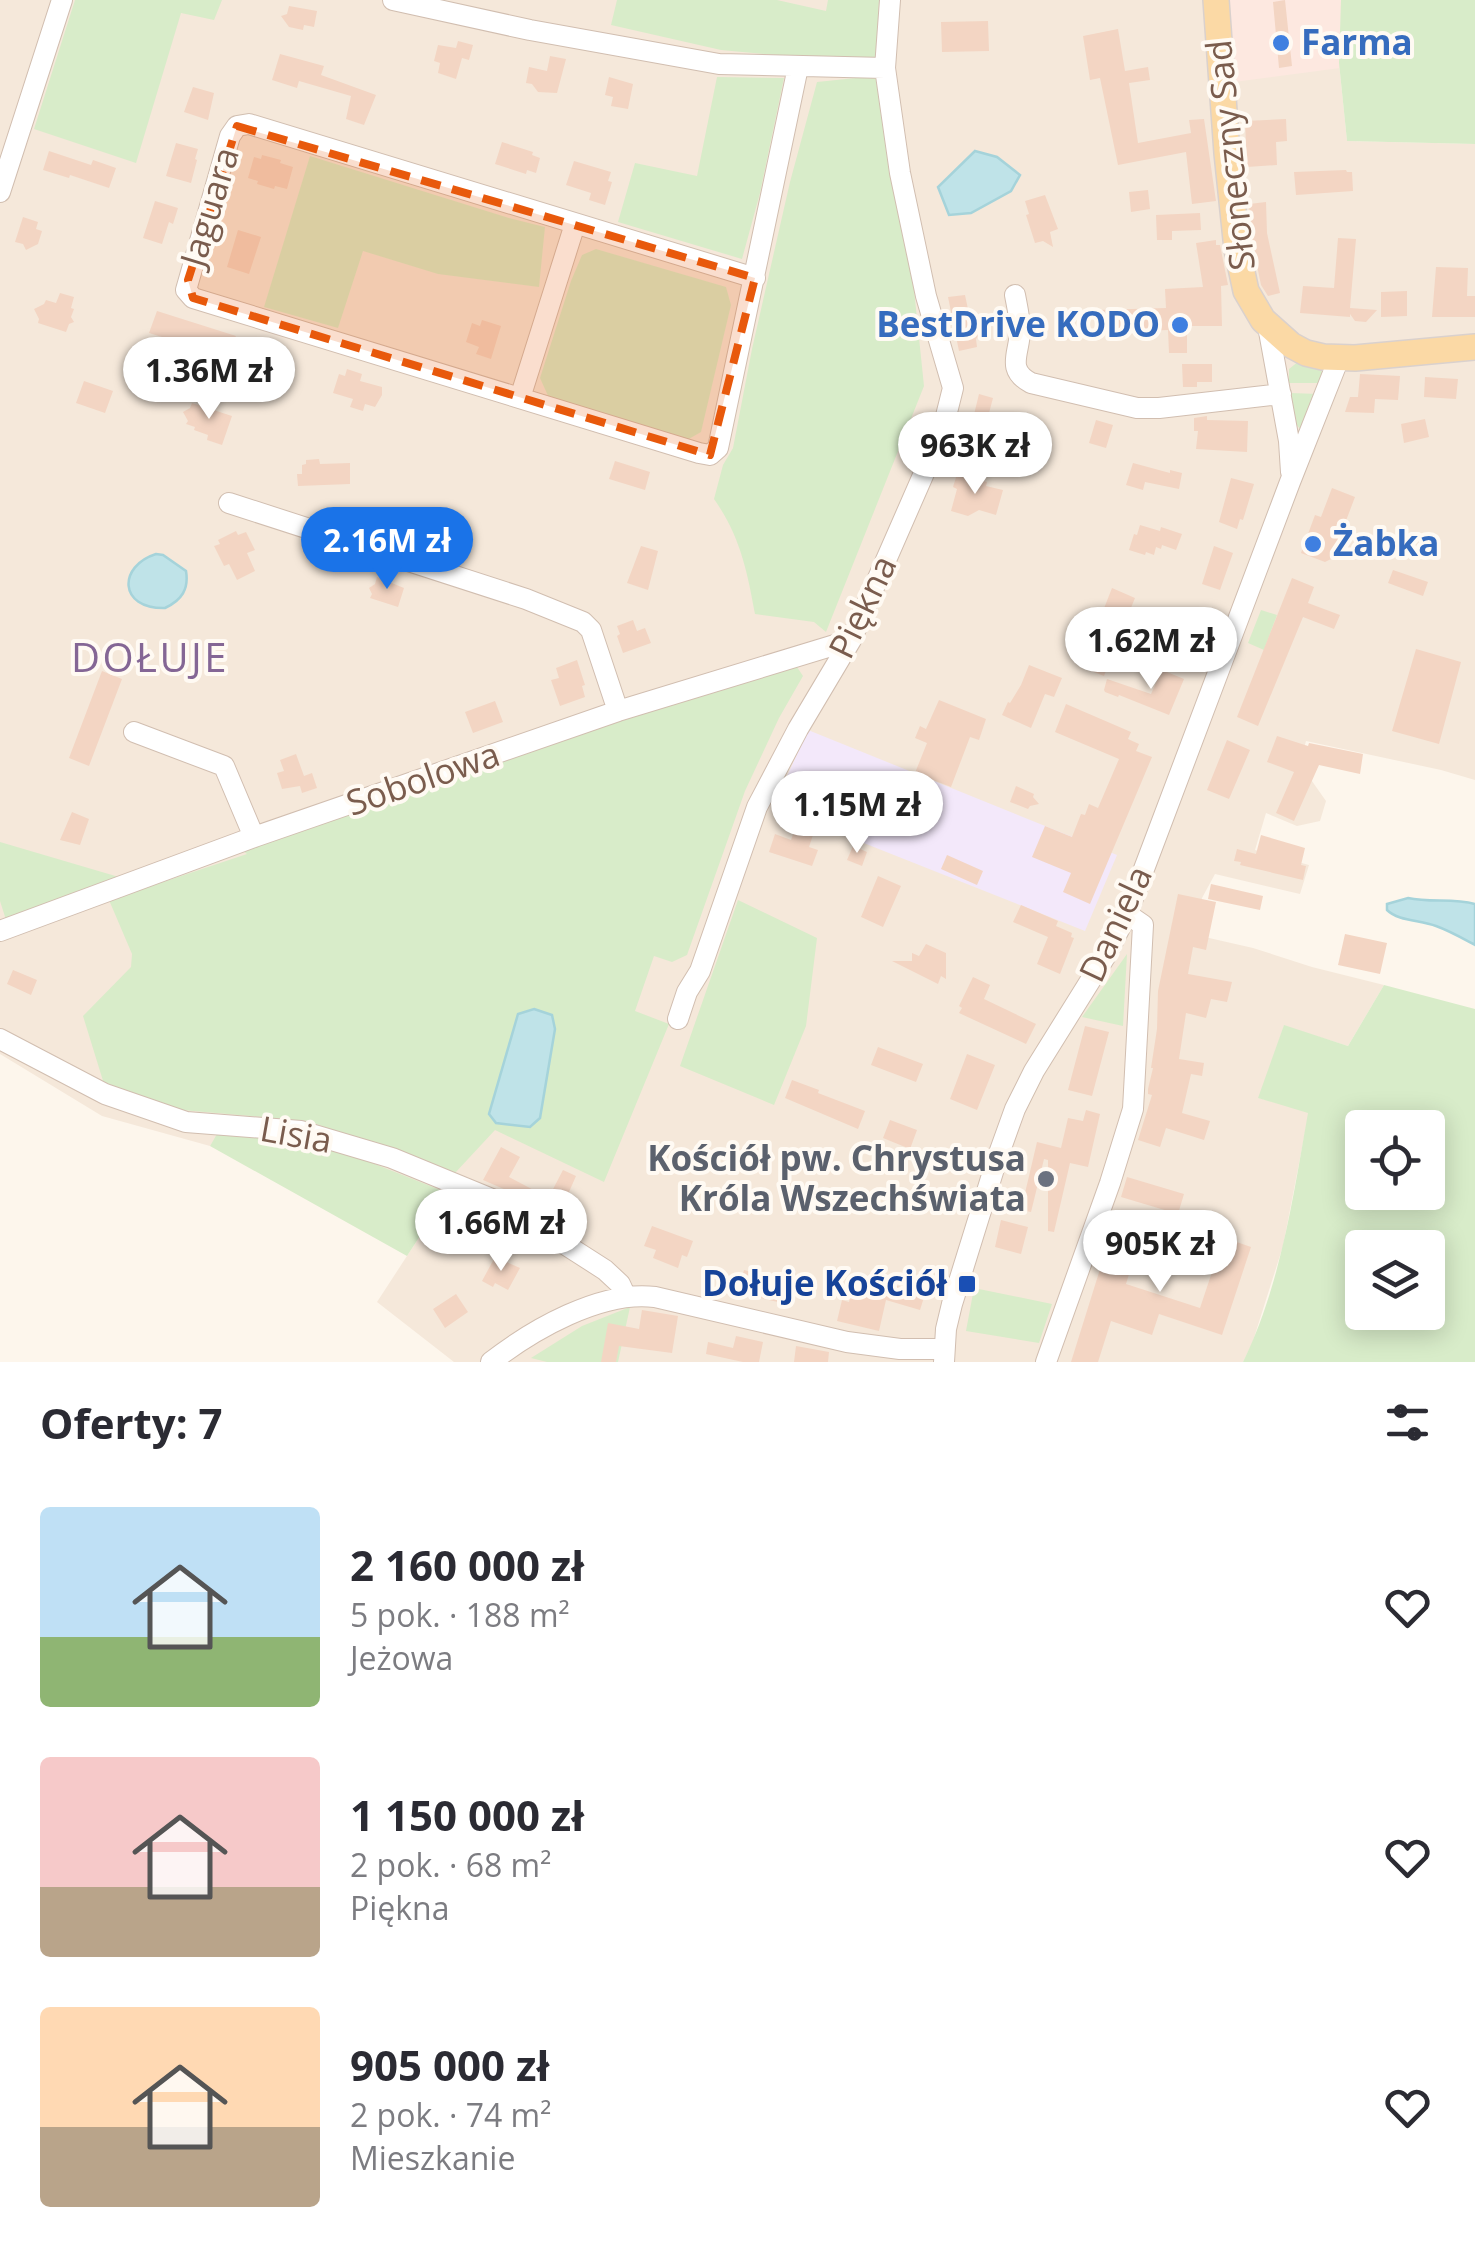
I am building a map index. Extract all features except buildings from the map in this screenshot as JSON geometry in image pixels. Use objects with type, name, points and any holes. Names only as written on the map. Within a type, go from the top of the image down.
[{"type":"main road","name":"Słoneczny Sad","points":[[1216,0],[1239,264],[1246,290],[1268,326],[1298,349],[1316,356],[1340,358],[1475,347]]},
{"type":"street","points":[[0,192],[62,0]]},
{"type":"street","name":"Piękna","points":[[678,1019],[687,992],[700,972],[757,808],[851,640],[942,432],[954,388],[926,296],[900,173],[885,68],[890,0]]},
{"type":"street","points":[[399,1],[530,30],[720,64],[885,68]]},
{"type":"street","name":"Jaguara","points":[[755,278],[249,124],[237,126],[230,136],[186,290],[192,298],[710,454],[718,448],[755,278],[798,66]]},
{"type":"street","points":[[520,398],[575,224]]},
{"type":"street","points":[[1015,295],[1020,330],[1016,370],[1031,383],[1137,408],[1281,394]]},
{"type":"street","name":"Daniela","points":[[1268,326],[1291,454],[1290,482]]},
{"type":"street","name":"Daniela","points":[[944,1355],[947,1321],[960,1274],[1015,1109],[1034,1071],[1105,957],[1126,914],[1340,358]]},
{"type":"street","points":[[229,503],[526,599],[583,622],[591,630],[618,712]]},
{"type":"street","name":"Sobolowa","points":[[0,931],[254,837],[618,712],[851,640]]},
{"type":"street","points":[[134,732],[224,766],[254,837]]},
{"type":"street","points":[[1046,1362],[1133,1109],[1143,925],[1126,914]]},
{"type":"street","name":"Lisia","points":[[0,1038],[105,1094],[186,1122],[302,1130],[392,1158],[464,1187],[500,1202],[605,1270],[620,1284],[626,1297]]},
{"type":"street","points":[[490,1362],[543,1328],[598,1304],[626,1297],[655,1297],[864,1345],[944,1355]]},
{"type":"highlighted area","points":[[237,126],[755,278],[710,455],[193,298],[188,280]]},
{"type":"shaded area","points":[[0,0],[1341,0],[1339,63],[1347,141],[1475,144],[1475,780],[1306,741],[1300,764],[1326,801],[1320,821],[1297,826],[1266,813],[1255,850],[1309,865],[1300,894],[1215,874],[1202,898],[1196,935],[1384,985],[1348,1046],[1284,1026],[1259,1098],[1309,1112],[1283,1246],[1243,1362],[454,1362],[377,1302],[448,1193],[218,1135],[210,1146],[102,1116],[0,1054]]},
{"type":"shaded area","points":[[1229,0],[1341,0],[1340,68],[1234,82]]},
{"type":"shaded area","points":[[808,730],[1117,855],[1085,931],[773,807]]},
{"type":"green space","points":[[75,0],[222,0],[214,20],[181,13],[136,163],[34,129]]},
{"type":"green space","points":[[617,0],[777,0],[826,11],[828,0],[879,0],[876,58],[798,57],[721,50],[611,25]]},
{"type":"green space","points":[[1341,0],[1475,0],[1475,144],[1347,141],[1339,63]]},
{"type":"green space","points":[[875,76],[913,280],[924,386],[826,632],[814,622],[755,614],[741,554],[714,499],[723,465],[733,448],[790,182],[817,82]]},
{"type":"green space","points":[[717,77],[784,78],[742,259],[618,222],[635,163],[697,176]]},
{"type":"green space","points":[[310,156],[545,227],[539,287],[438,274],[363,251],[338,328],[264,307]]},
{"type":"green space","points":[[596,249],[726,287],[731,305],[701,432],[687,440],[549,398],[540,378],[582,255]]},
{"type":"green space","points":[[1299,361],[1319,367],[1323,383],[1289,383],[1289,369]]},
{"type":"green space","points":[[1290,393],[1319,394],[1301,430],[1295,423]]},
{"type":"green space","points":[[1261,610],[1277,615],[1264,650],[1248,643]]},
{"type":"green space","points":[[797,667],[803,676],[745,791],[687,955],[672,962],[654,956],[635,1011],[669,1024],[604,1182],[495,1130],[455,1173],[308,1121],[182,1110],[104,1084],[83,1016],[131,967],[132,954],[109,900],[708,691]]},
{"type":"green space","points":[[0,842],[129,880],[7,923],[0,901]]},
{"type":"green space","points":[[738,900],[817,938],[806,1026],[774,1105],[680,1066]]},
{"type":"green space","points":[[1127,954],[1123,1026],[1082,1017]]},
{"type":"green space","points":[[1384,985],[1475,1009],[1475,1362],[1243,1362],[1276,1271],[1308,1113],[1258,1098],[1284,1025],[1348,1046]]},
{"type":"green space","points":[[217,1134],[283,1138],[347,1153],[448,1193],[407,1256],[210,1146]]},
{"type":"green space","points":[[974,1288],[1052,1304],[1039,1343],[966,1331]]},
{"type":"green space","points":[[630,1307],[618,1362],[547,1362],[531,1358],[582,1326]]},
{"type":"water","points":[[975,151],[997,157],[1020,175],[1011,191],[971,213],[949,215],[938,187]]},
{"type":"water","points":[[156,554],[186,571],[183,593],[165,608],[138,602],[129,586],[135,568]]},
{"type":"water","points":[[1408,898],[1475,904],[1475,945],[1441,928],[1387,910],[1387,904]]},
{"type":"water","points":[[534,1009],[552,1015],[555,1029],[540,1118],[530,1127],[496,1123],[489,1114],[518,1014]]},
{"type":"place","name":"Farma","points":[[1281,43]]},
{"type":"place","name":"BestDrive KODO","points":[[1180,325]]},
{"type":"place","name":"Żabka","points":[[1313,544]]},
{"type":"place","name":"Kościół pw. Chrystusa Króla Wszechświata","points":[[1046,1179]]},
{"type":"place","name":"Dołuje Kościół","points":[[967,1284]]},
{"type":"district","name":"DOŁUJE","points":[[150,658]]}]
